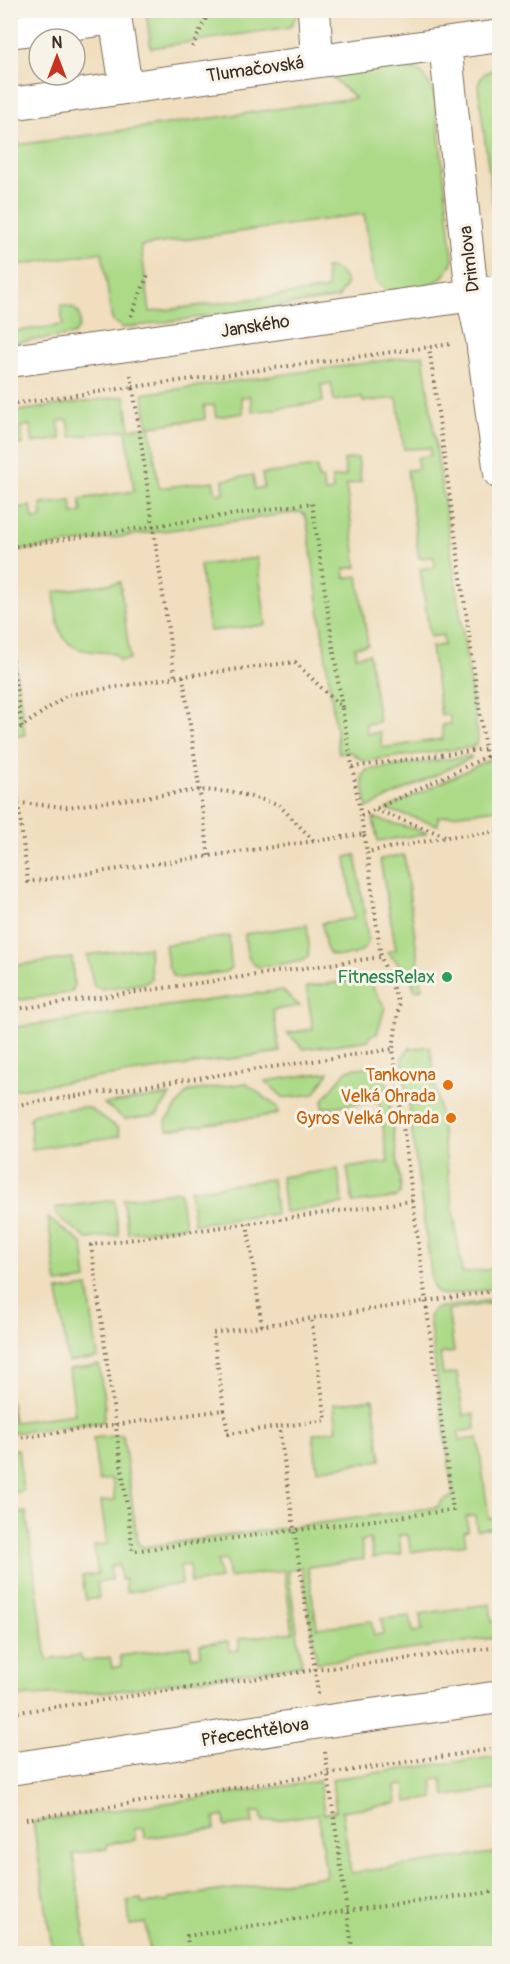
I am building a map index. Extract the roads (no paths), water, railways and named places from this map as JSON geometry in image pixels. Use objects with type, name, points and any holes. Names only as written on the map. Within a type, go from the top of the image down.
[{"type":"street","points":[[314,10],[317,60]]},
{"type":"street","points":[[10,32],[114,14],[126,87]]},
{"type":"street","name":"Tlumačovská","points":[[10,104],[500,36]]},
{"type":"street","name":"Drimlova","points":[[445,44],[486,292],[482,340],[500,473]]},
{"type":"street","name":"Janského","points":[[10,361],[486,292]]},
{"type":"street","name":"Přecechtělova","points":[[10,1769],[500,1697]]},
{"type":"place","name":"FitnessRelax","points":[[447,977]]},
{"type":"place","name":"Tankovna Velká Ohrada","points":[[448,1085]]},
{"type":"place","name":"Gyros Velká Ohrada","points":[[451,1118]]}]
